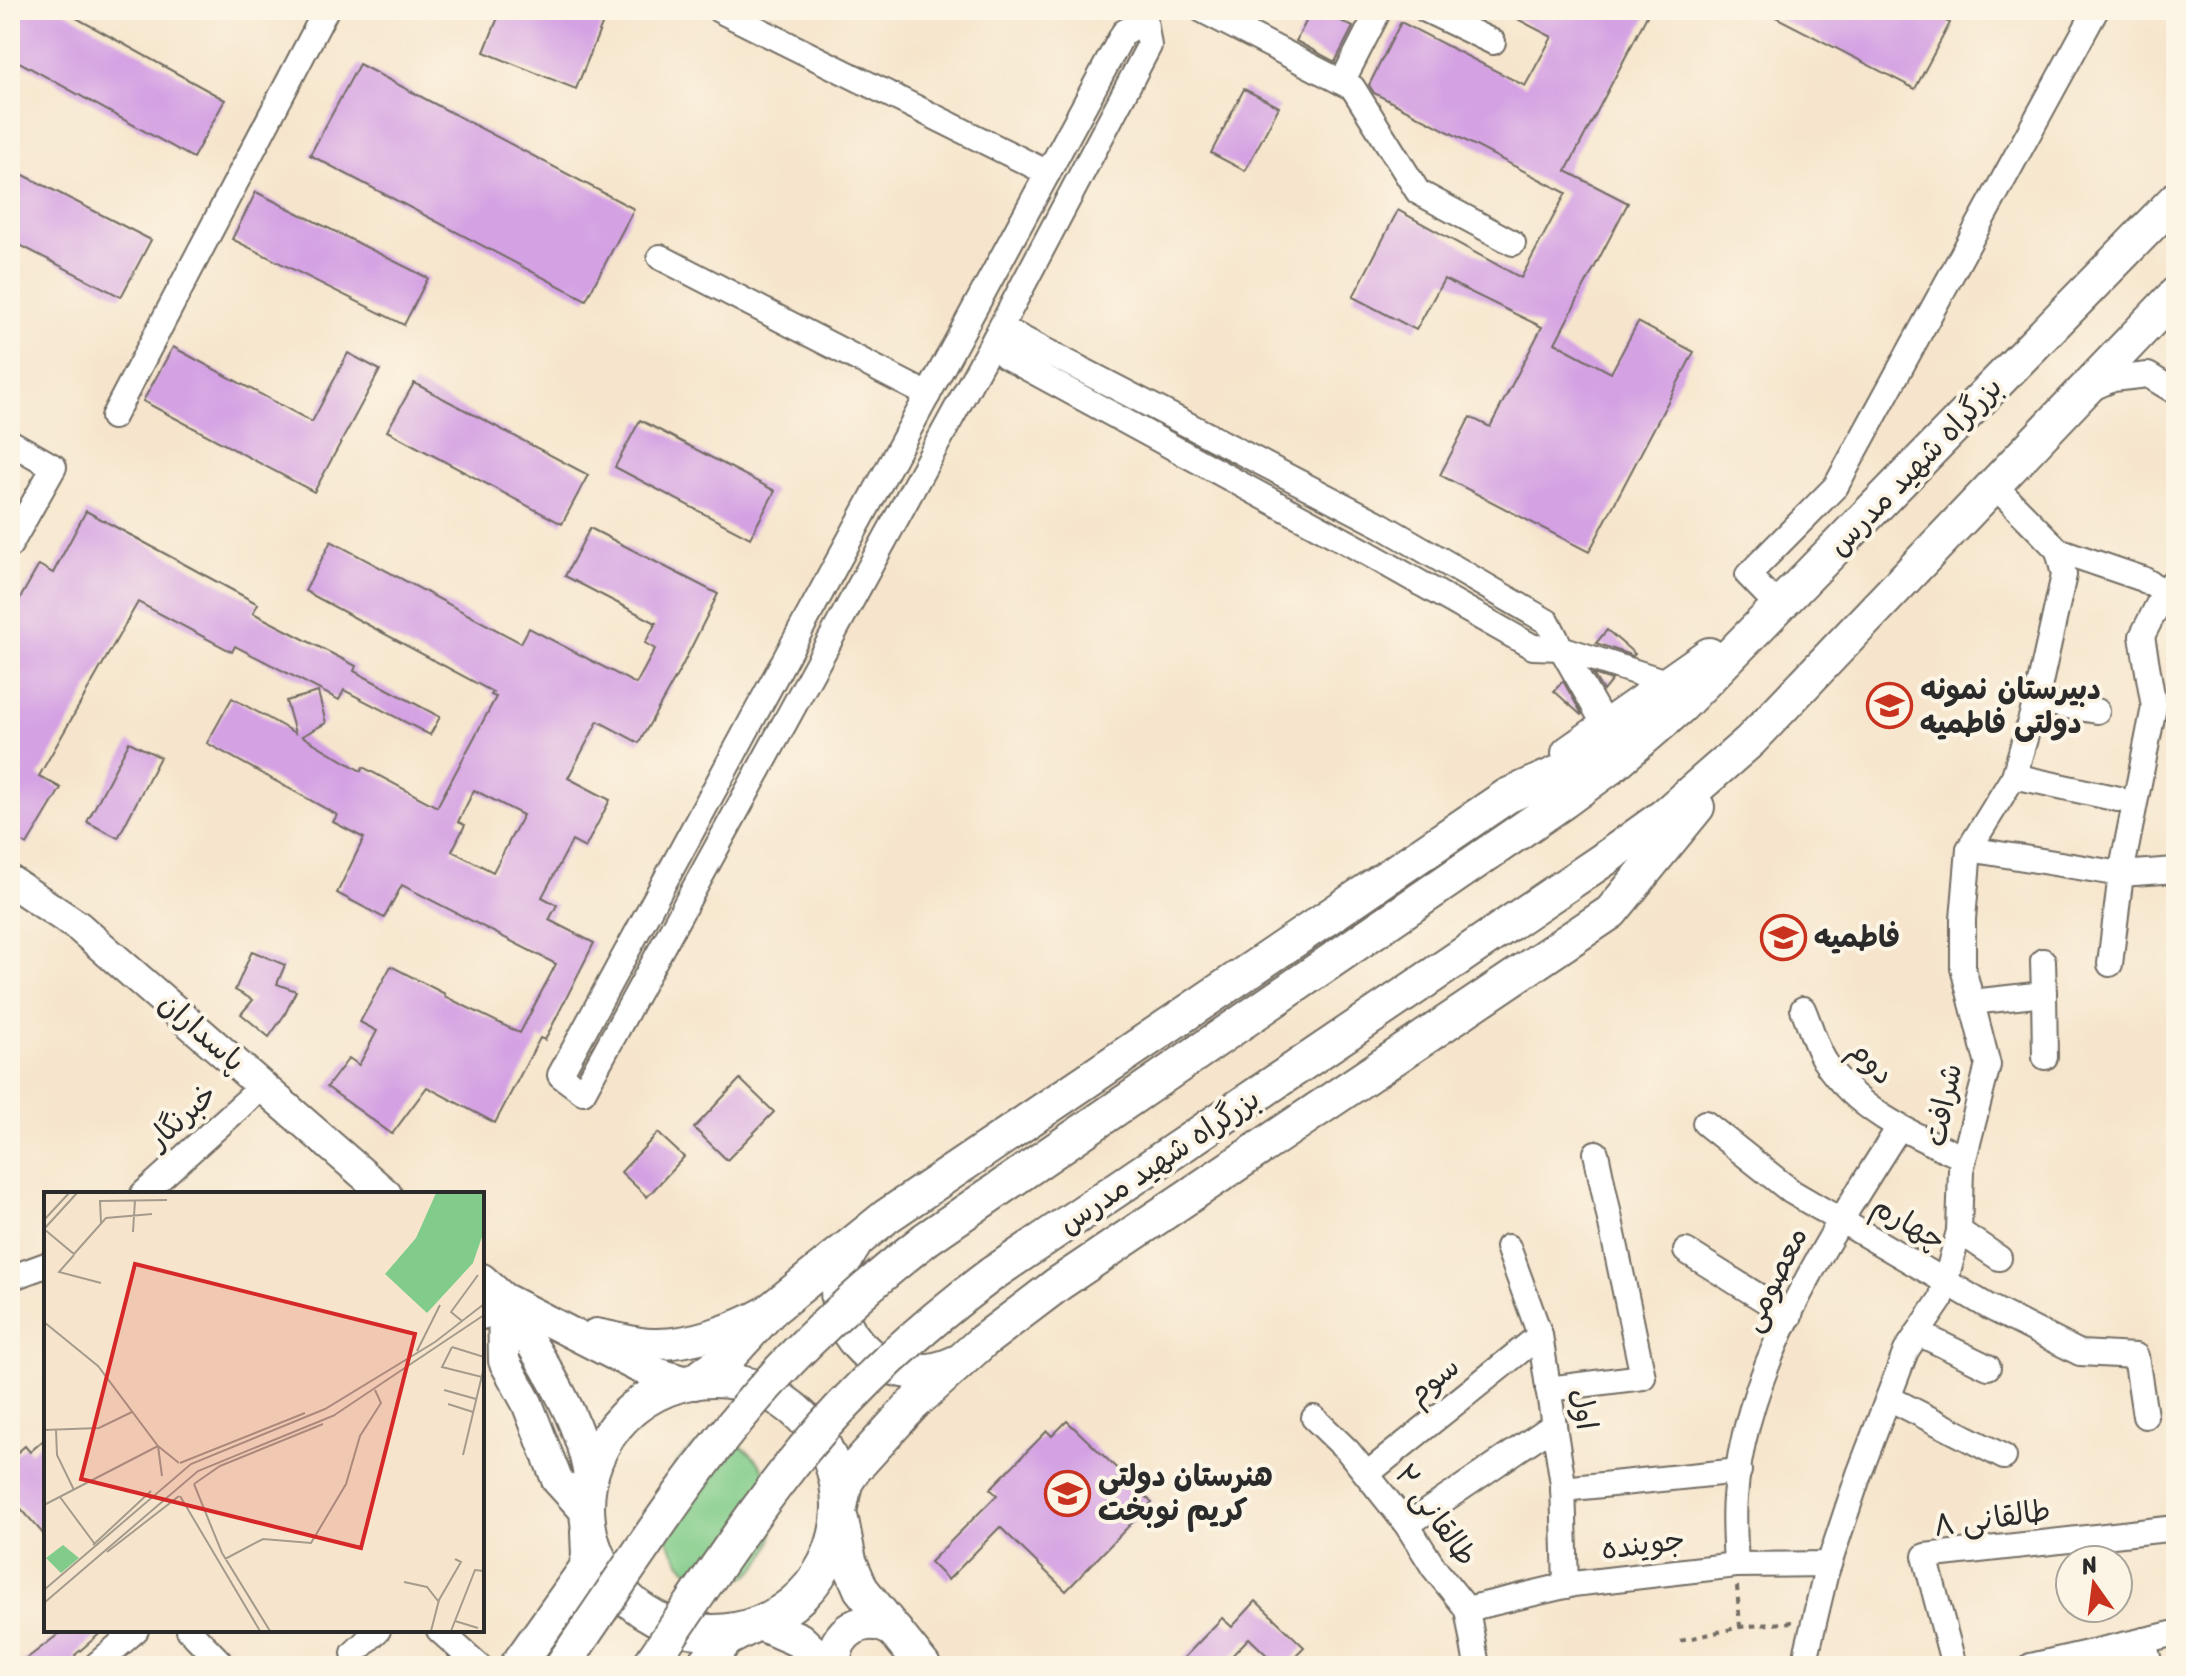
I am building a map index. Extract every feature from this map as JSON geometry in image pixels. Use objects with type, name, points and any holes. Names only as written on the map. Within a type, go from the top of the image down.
[{"type":"highway","name":"بزرگراه شهید مدرس","points":[[562,1666],[738,1419],[795,1355],[878,1277],[926,1239],[1548,812],[1653,731],[2176,199]]},
{"type":"highway","name":"بزرگراه شهید مدرس","points":[[840,1510],[843,1489],[854,1469],[912,1405],[963,1358],[1058,1284],[1611,912],[1750,741],[2176,294]]},
{"type":"highway","points":[[1507,796],[1778,606]]},
{"type":"highway","name":"بزرگراه شهید مدرس","points":[[692,1382],[724,1361],[778,1305],[897,1209],[1507,796],[1653,731]]},
{"type":"highway","name":"بزرگراه شهید مدرس","points":[[649,1666],[795,1461],[865,1383],[927,1325],[992,1274],[1664,816],[1750,741]]},
{"type":"highway","points":[[859,1239],[845,1259],[838,1291],[842,1317],[858,1345],[879,1362],[910,1372],[936,1370],[963,1358]]},
{"type":"highway","points":[[517,1666],[586,1569],[589,1556],[588,1505],[601,1450],[621,1421],[649,1398],[692,1382],[731,1382],[754,1387],[782,1400],[816,1433],[831,1459],[847,1553],[857,1582],[923,1666]]},
{"type":"highway","points":[[588,1505],[593,1542],[608,1575],[622,1593],[645,1612],[666,1623],[695,1630],[725,1631],[757,1624],[799,1640],[827,1666]]},
{"type":"highway","points":[[703,1666],[727,1639],[790,1606],[815,1580],[834,1542],[840,1510]]},
{"type":"highway","points":[[834,1666],[836,1645],[854,1627],[872,1623],[885,1625],[896,1632]]},
{"type":"main road","name":"پاسداران","points":[[13,889],[79,927],[384,1192]]},
{"type":"main road","points":[[489,1298],[557,1325],[649,1372],[692,1382]]},
{"type":"main road","points":[[489,1298],[557,1390],[584,1451],[588,1505]]},
{"type":"main road","points":[[557,1325],[645,1344],[668,1343],[747,1321],[778,1305]]},
{"type":"street","points":[[113,417],[326,10]]},
{"type":"street","points":[[719,10],[1048,173]]},
{"type":"street","points":[[1202,10],[1353,88],[1418,192],[1513,243]]},
{"type":"street","points":[[1342,82],[1379,10]]},
{"type":"street","points":[[1426,10],[1493,42]]},
{"type":"street","points":[[1778,606],[1748,575],[1836,486],[2096,10]]},
{"type":"street","points":[[1148,16],[1149,46],[995,338],[583,1092],[560,1075],[1124,32],[1148,16]]},
{"type":"street","points":[[660,257],[928,395]]},
{"type":"street","points":[[966,325],[995,338],[1013,334],[1381,525],[1548,622],[1606,727]]},
{"type":"street","points":[[995,338],[1005,356],[1533,647],[1561,648],[1669,683]]},
{"type":"street","points":[[2084,391],[2113,379],[2148,375],[2176,392]]},
{"type":"street","points":[[10,442],[54,467],[10,545]]},
{"type":"street","points":[[1994,485],[2058,550],[2172,589],[2142,636],[2154,707],[2121,874],[2110,964]]},
{"type":"street","points":[[1369,554],[1381,525]]},
{"type":"street","name":"شرافت","points":[[1807,1666],[1806,1656],[1829,1564],[1906,1351],[1941,1299],[1959,1231],[1961,1170],[1988,1065],[1963,968],[1963,919],[1969,849],[2014,776],[2036,701],[2064,575],[2058,550]]},
{"type":"street","points":[[2036,701],[2097,711]]},
{"type":"street","points":[[2014,776],[2118,799]]},
{"type":"street","points":[[1969,849],[2121,874],[2176,870]]},
{"type":"street","points":[[2043,961],[2045,1057]]},
{"type":"street","points":[[1972,1002],[2044,994]]},
{"type":"street","name":"دوم","points":[[1803,1009],[1823,1059],[1852,1093],[1898,1129],[1964,1158]]},
{"type":"street","name":"خبرنگار","points":[[145,1192],[264,1085]]},
{"type":"street","name":"چهارم","points":[[1705,1123],[1792,1192],[1989,1307],[2080,1353],[2136,1356],[2145,1416]]},
{"type":"street","name":"معصومی","points":[[1736,1565],[1735,1498],[1743,1445],[1761,1380],[1839,1220],[1898,1129]]},
{"type":"street","points":[[1548,1389],[1643,1377],[1596,1153]]},
{"type":"street","points":[[1959,1231],[1999,1258]]},
{"type":"street","name":"اول","points":[[1508,1247],[1540,1335],[1563,1489],[1566,1586]]},
{"type":"street","points":[[1686,1251],[1790,1316]]},
{"type":"street","points":[[10,1278],[44,1266]]},
{"type":"street","points":[[1918,1333],[1988,1367]]},
{"type":"street","name":"سوم","points":[[1367,1474],[1540,1335]]},
{"type":"street","points":[[1889,1398],[2004,1457]]},
{"type":"street","name":"طالقانی ۲","points":[[1314,1418],[1367,1474],[1467,1609],[1477,1666]]},
{"type":"street","points":[[1407,1525],[1554,1425]]},
{"type":"street","points":[[1563,1489],[1739,1471]]},
{"type":"street","name":"طالقانی ۸","points":[[1954,1666],[1925,1556],[2176,1528]]},
{"type":"street","name":"جوینده","points":[[1467,1609],[1566,1586],[1736,1565],[1829,1564]]},
{"type":"street","points":[[95,1666],[134,1632]]},
{"type":"street","points":[[191,1632],[224,1666]]},
{"type":"street","points":[[354,1653],[376,1632]]},
{"type":"street","points":[[441,1632],[479,1666]]},
{"type":"street","points":[[2031,1666],[2176,1633]]},
{"type":"street","points":[[2144,1640],[2150,1666]]},
{"type":"path","points":[[1736,1565],[1740,1627]]},
{"type":"path","points":[[1680,1641],[1740,1627],[1814,1620]]},
{"type":"green space","points":[[732,1442],[754,1457],[768,1479],[775,1504],[774,1530],[766,1554],[752,1572],[733,1582],[708,1581],[687,1570],[670,1544],[664,1527],[665,1493],[673,1470],[686,1452],[708,1443]]},
{"type":"building","points":[[10,10],[62,10],[225,100],[193,158],[10,57]]},
{"type":"building","points":[[501,10],[608,10],[576,89],[484,52]]},
{"type":"building","points":[[1312,10],[1320,10],[1353,27],[1335,62],[1296,41]]},
{"type":"building","points":[[1500,10],[1650,10],[1566,171],[1628,203],[1555,343],[1611,373],[1638,322],[1694,352],[1589,552],[1440,475],[1470,417],[1490,427],[1542,327],[1444,279],[1416,330],[1353,297],[1398,210],[1521,278],[1566,193],[1374,93],[1369,85],[1401,22],[1525,86],[1552,37]]},
{"type":"building","points":[[1762,10],[1925,10],[1950,23],[1915,89]]},
{"type":"building","points":[[359,64],[634,209],[586,300],[310,155]]},
{"type":"building","points":[[1244,89],[1279,107],[1245,171],[1211,153]]},
{"type":"building","points":[[10,168],[151,240],[121,297],[10,240]]},
{"type":"building","points":[[256,192],[428,278],[404,325],[232,239]]},
{"type":"building","points":[[173,347],[312,422],[348,353],[380,370],[314,492],[143,401]]},
{"type":"building","points":[[414,383],[588,475],[562,524],[387,431]]},
{"type":"building","points":[[640,420],[775,491],[750,538],[615,467]]},
{"type":"building","points":[[86,511],[258,604],[253,613],[356,666],[354,671],[440,717],[430,735],[344,690],[339,700],[235,646],[232,652],[138,602],[39,776],[61,788],[27,845],[10,835],[10,616],[39,565],[53,573]]},
{"type":"building","points":[[590,528],[718,594],[639,743],[598,721],[568,778],[610,800],[585,848],[572,841],[542,897],[557,905],[549,920],[594,943],[545,1040],[540,1038],[495,1123],[427,1087],[392,1134],[327,1087],[349,1058],[359,1065],[377,1031],[360,1022],[391,966],[520,1033],[556,964],[402,885],[384,918],[337,893],[364,838],[333,822],[337,815],[207,743],[232,698],[295,733],[286,701],[318,692],[326,723],[302,736],[361,771],[363,767],[437,807],[496,697],[491,695],[493,692],[305,591],[331,541],[521,643],[529,628],[636,684],[655,649],[645,643],[656,623],[565,576]],"holes":[[[474,790],[523,815],[493,872],[452,851],[465,825],[458,822]]]},
{"type":"building","points":[[1607,630],[1635,654],[1633,656],[1596,643]]},
{"type":"building","points":[[1593,674],[1612,680],[1603,691]]},
{"type":"building","points":[[1563,681],[1582,714],[1581,715],[1554,691]]},
{"type":"building","points":[[129,742],[160,757],[118,838],[87,822]]},
{"type":"building","points":[[252,951],[285,965],[277,984],[296,991],[269,1037],[241,1014],[253,1000],[235,990]]},
{"type":"building","points":[[740,1079],[774,1112],[727,1160],[694,1128]]},
{"type":"building","points":[[658,1133],[684,1157],[647,1197],[621,1172]]},
{"type":"building","points":[[1067,1421],[1152,1502],[1066,1591],[1000,1527],[948,1580],[930,1562],[997,1495],[990,1489],[1047,1431],[1052,1436]]},
{"type":"building","points":[[44,1440],[44,1535],[10,1496],[10,1459],[25,1446],[30,1452]]},
{"type":"building","points":[[1256,1601],[1304,1647],[1285,1666],[1278,1666],[1249,1638],[1222,1666],[1176,1666],[1222,1618],[1232,1627]]},
{"type":"building","points":[[61,1632],[102,1632],[75,1655],[80,1666],[17,1666]]},
{"type":"place","name":"دبیرستان نمونه دولتی فاطمیه","points":[[1889,706]]},
{"type":"place","name":"فاطمیه","points":[[1783,937]]},
{"type":"place","name":"هنرستان دولتی کریم نوبخت","points":[[1067,1493]]}]
